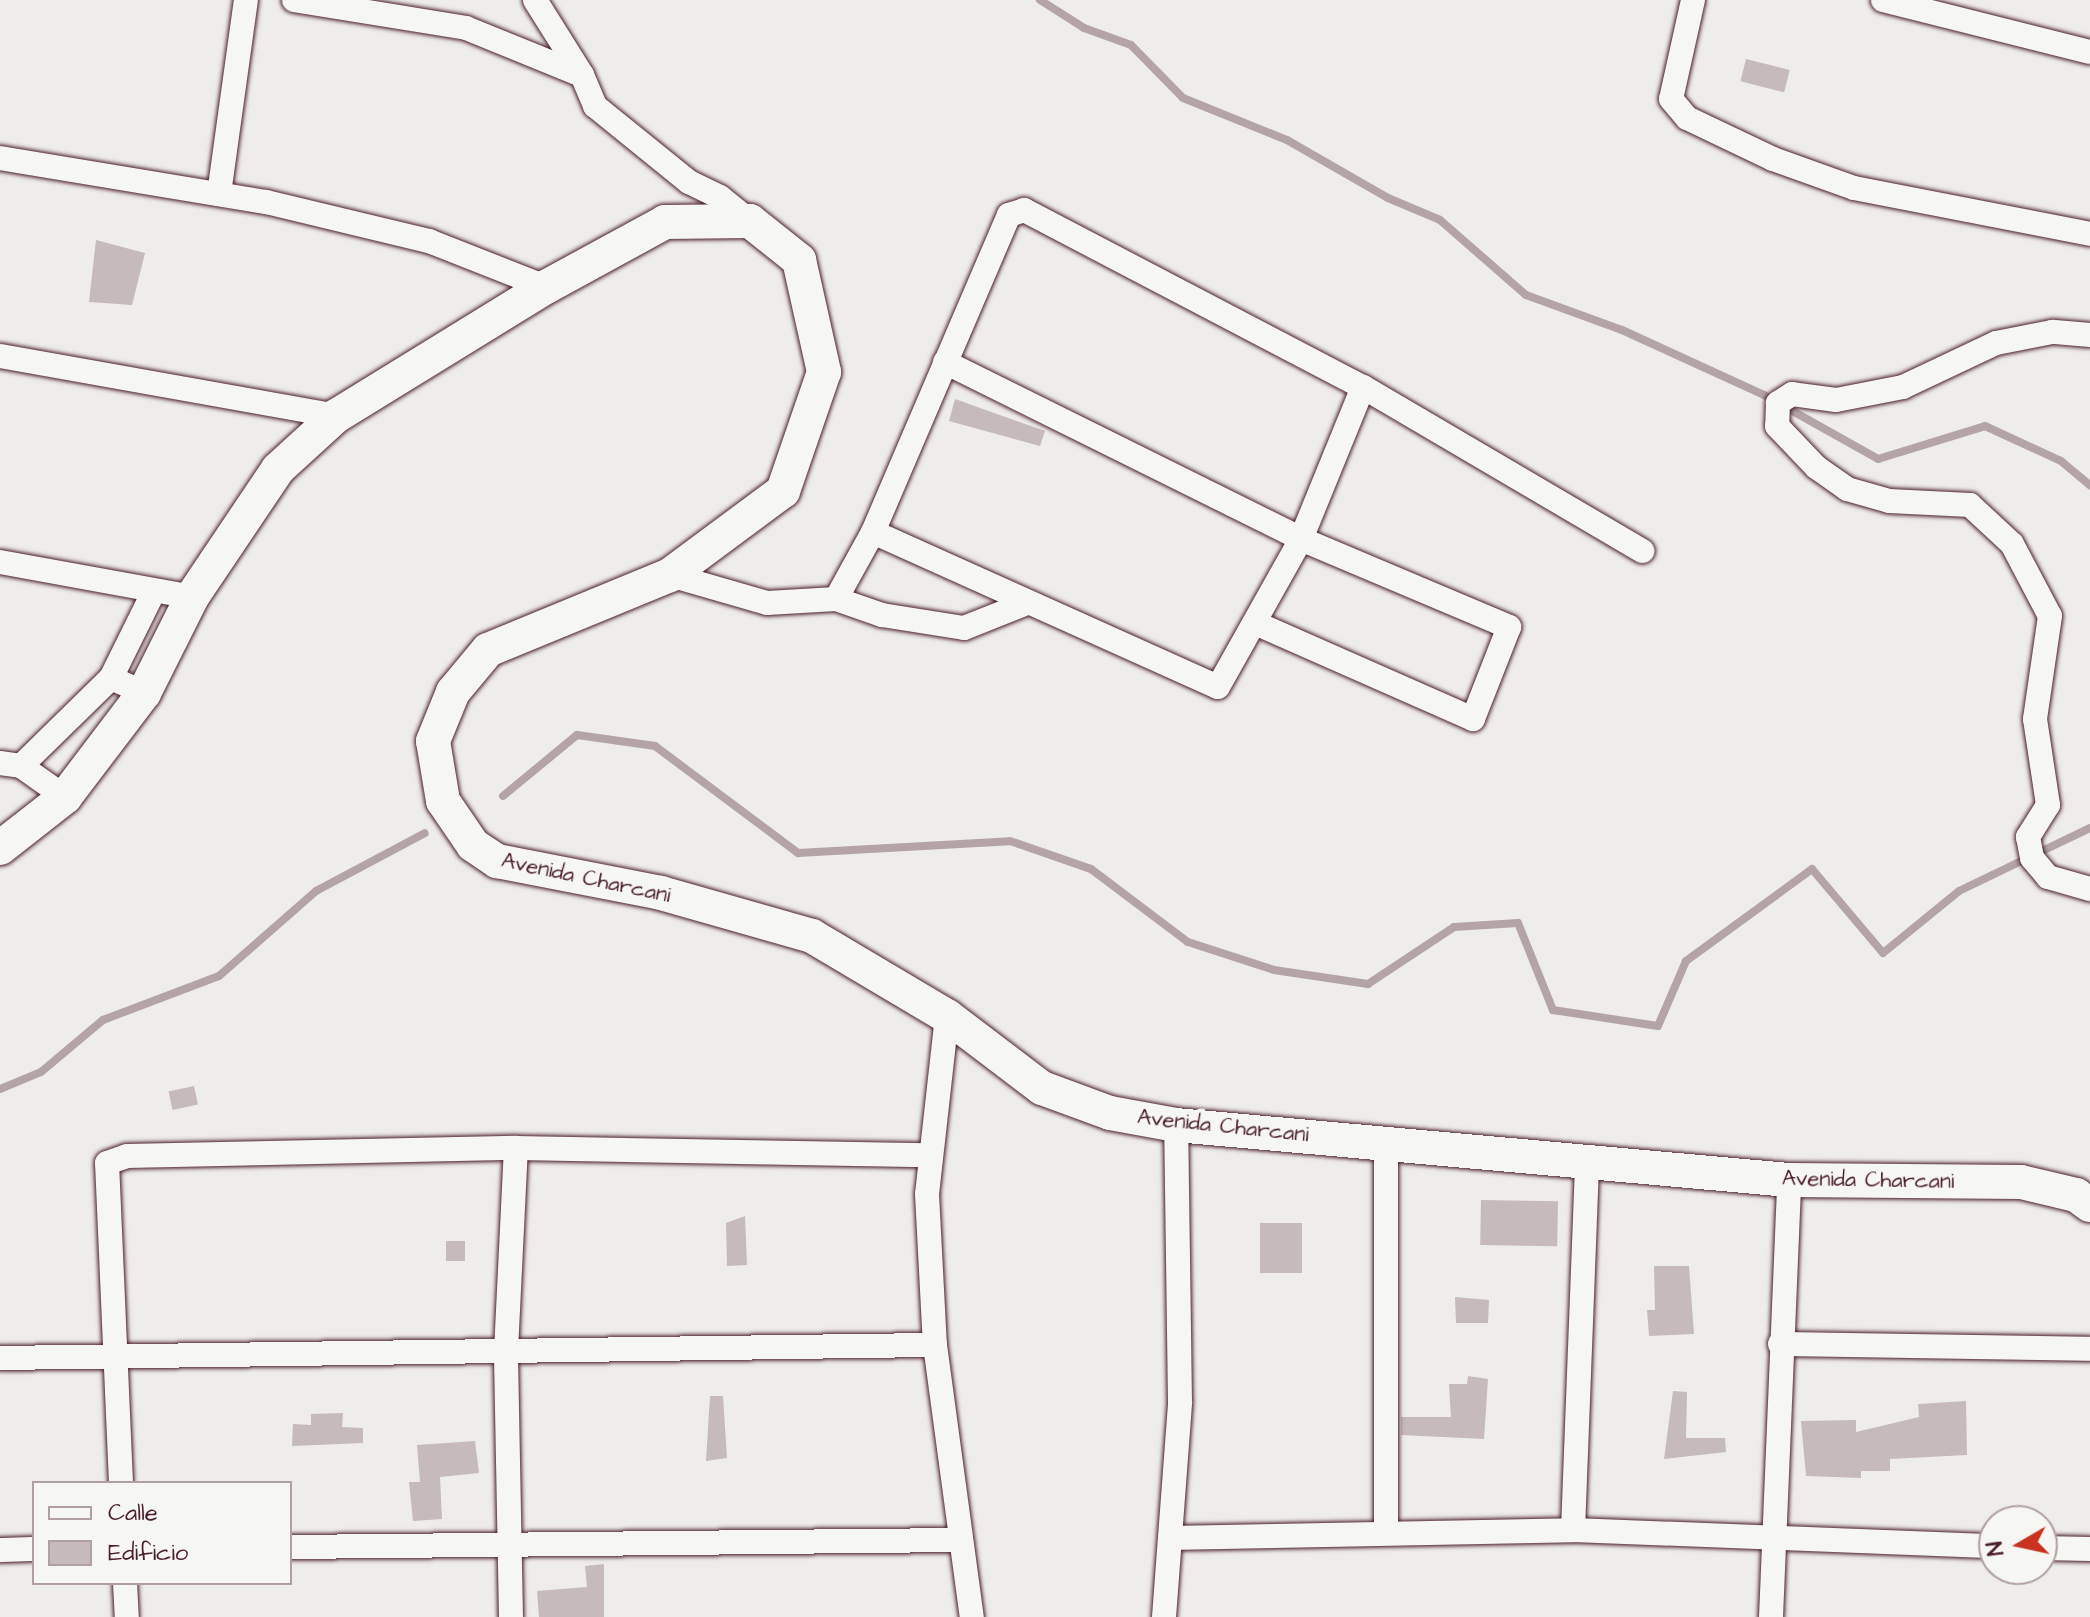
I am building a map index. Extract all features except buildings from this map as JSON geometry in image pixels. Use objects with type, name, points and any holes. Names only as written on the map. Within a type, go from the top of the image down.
[{"type":"main road","points":[[0,848],[65,797],[144,693],[192,597],[278,469],[336,416],[546,287],[665,222],[750,221]]},
{"type":"main road","name":"Avenida Charcani","points":[[750,221],[799,260],[824,372],[783,491],[670,575],[488,650],[453,692],[433,741],[443,801],[473,845],[497,861],[661,893],[812,936],[947,1016],[1042,1088],[1110,1113],[1176,1125],[1386,1141],[1789,1180],[2021,1182],[2076,1195],[2090,1205]]},
{"type":"street","points":[[219,194],[246,0]]},
{"type":"street","points":[[294,0],[466,28],[582,75]]},
{"type":"street","points":[[535,0],[582,75],[595,106],[689,182],[720,197],[750,221]]},
{"type":"street","points":[[1693,0],[1671,99],[1687,118],[1773,159],[1854,188],[2090,234]]},
{"type":"street","points":[[1883,0],[2090,52]]},
{"type":"street","points":[[0,158],[219,194],[429,241],[546,287]]},
{"type":"street","points":[[836,599],[873,532],[1009,215],[1024,210],[1363,387],[1642,551]]},
{"type":"street","points":[[2090,335],[2052,332],[1996,343],[1903,387],[1836,400],[1792,394],[1778,403],[1777,426],[1816,467],[1847,489],[1889,501],[1970,505],[2012,544],[2050,616],[2035,719],[2048,805],[2028,837],[2032,858],[2048,877],[2090,889]]},
{"type":"street","points":[[0,356],[336,416]]},
{"type":"street","points":[[945,362],[1301,539],[1509,627],[1473,719],[1255,623]]},
{"type":"street","points":[[873,532],[1209,688],[1224,681],[1301,539],[1363,387]]},
{"type":"street","points":[[0,562],[192,597]]},
{"type":"street","points":[[670,575],[767,603],[836,599],[882,615],[964,628],[1027,603]]},
{"type":"street","points":[[65,797],[10,764],[111,678],[154,591]]},
{"type":"street","points":[[111,678],[144,693]]},
{"type":"street","points":[[947,1016],[928,1155],[935,1345],[959,1540],[972,1617]]},
{"type":"street","points":[[1164,1617],[1180,1402],[1176,1125]]},
{"type":"street","points":[[1386,1141],[1386,1532]]},
{"type":"street","points":[[121,1481],[107,1163],[127,1156],[516,1148],[928,1155]]},
{"type":"street","points":[[511,1617],[506,1351],[516,1148]]},
{"type":"street","points":[[1573,1530],[1587,1160]]},
{"type":"street","points":[[1771,1617],[1789,1180]]},
{"type":"street","points":[[1780,1344],[2090,1349]]},
{"type":"street","points":[[0,1358],[935,1345]]},
{"type":"street","points":[[1170,1538],[1573,1530],[1775,1535],[1978,1545]]},
{"type":"street","points":[[292,1547],[959,1540]]},
{"type":"street","points":[[2058,1548],[2090,1549]]},
{"type":"street","points":[[0,1550],[32,1549]]},
{"type":"street","points":[[125,1585],[127,1617]]},
{"type":"waterway","points":[[1040,0],[1084,28],[1131,45],[1183,98],[1287,140],[1388,198],[1440,220],[1526,295],[1622,330],[1764,395],[1878,459],[1985,426],[2061,461],[2090,485]]},
{"type":"waterway","points":[[503,796],[577,735],[655,746],[798,853],[1010,841],[1091,869],[1188,942],[1274,970],[1368,984],[1454,927],[1518,923],[1553,1010],[1658,1026],[1686,961],[1812,869],[1883,953],[1959,891],[2090,828]]},
{"type":"waterway","points":[[0,1089],[41,1072],[103,1020],[219,976],[316,891],[425,833]]}]
